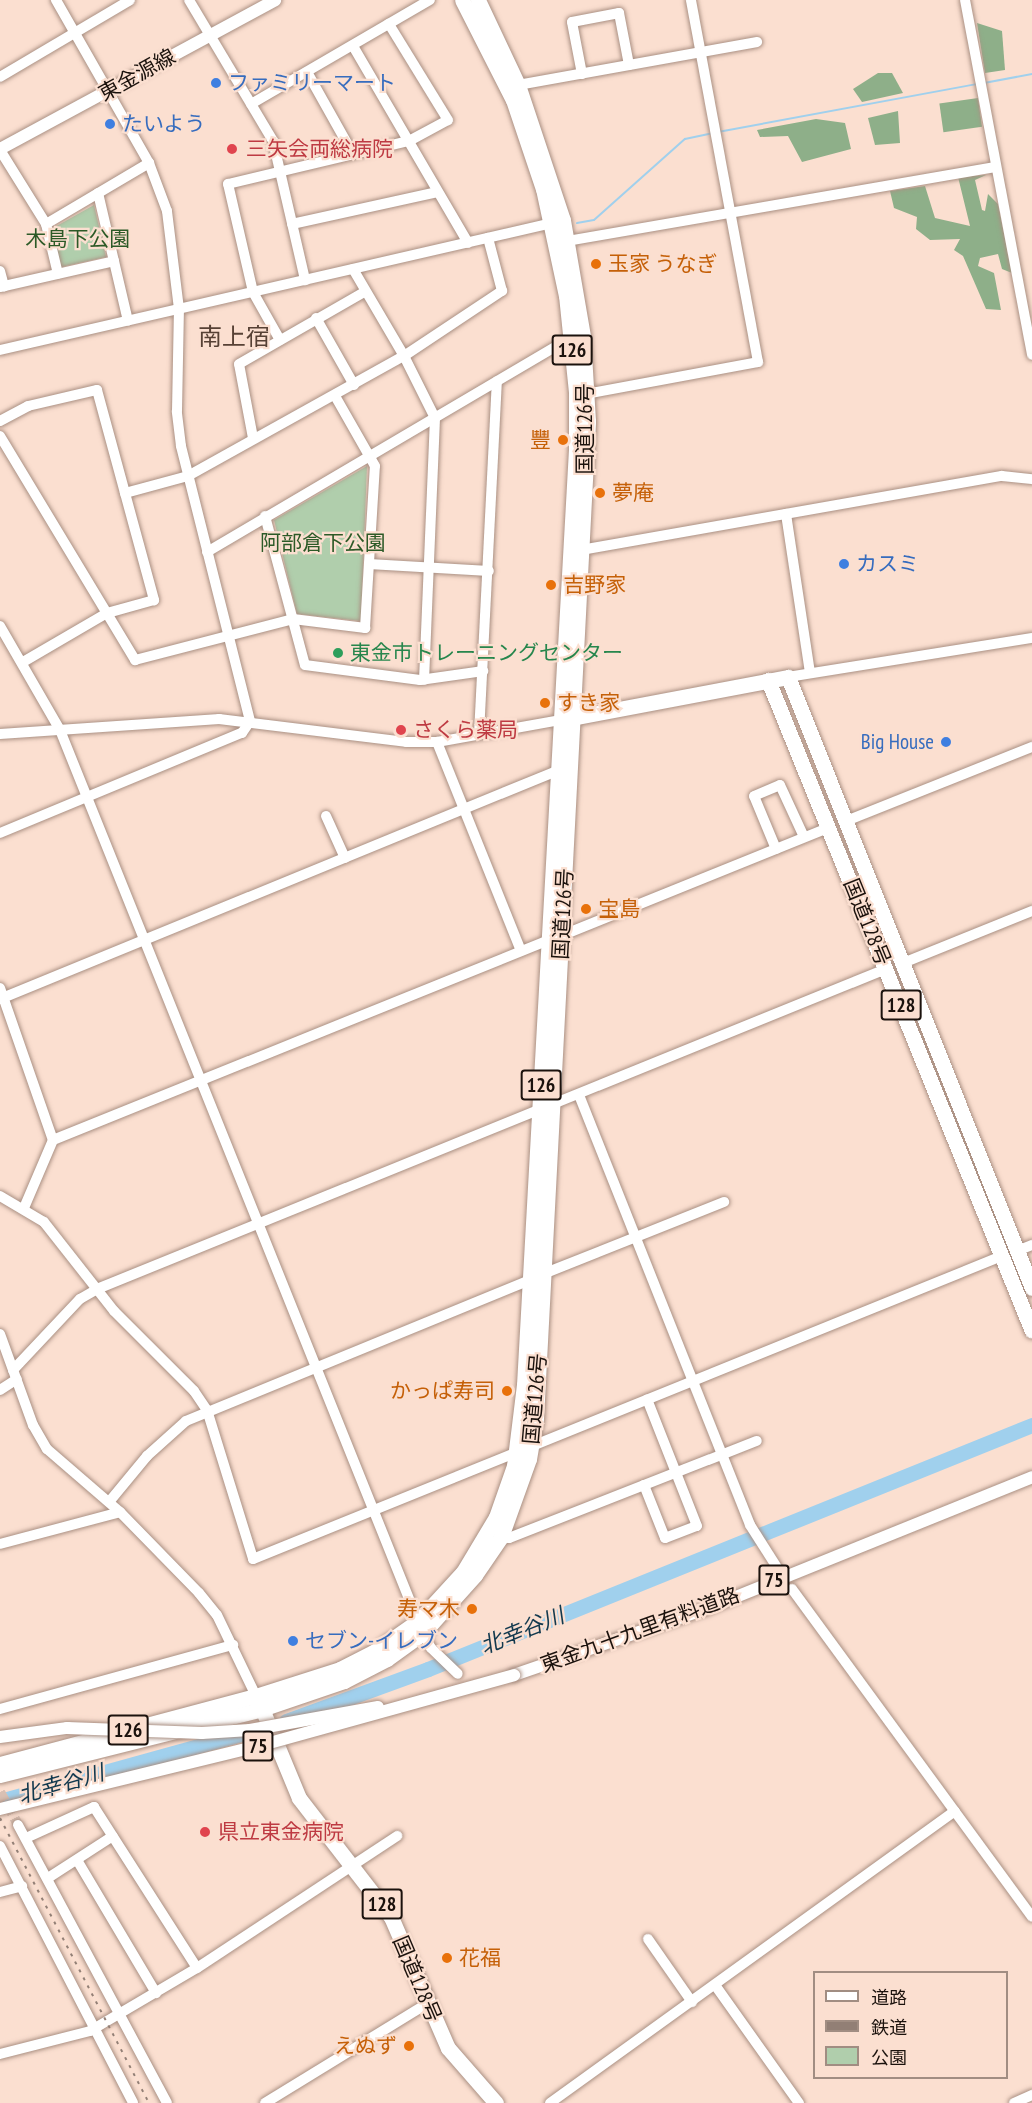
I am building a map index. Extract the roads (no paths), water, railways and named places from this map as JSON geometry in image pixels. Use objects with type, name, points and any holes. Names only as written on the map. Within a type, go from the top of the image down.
[{"type":"highway","name":"国道126号","points":[[259,1702],[340,1669],[421,1627],[460,1595],[501,1537],[532,1444],[536,1277],[567,718],[576,450],[572,337],[552,223],[513,100],[462,0]]},
{"type":"highway","name":"国道126号","points":[[477,0],[518,85],[552,180],[567,241],[582,336],[588,448],[567,718],[559,770],[556,937]]},
{"type":"highway","points":[[567,718],[788,676]]},
{"type":"highway","name":"国道128号","points":[[788,676],[1032,1288]]},
{"type":"highway","name":"国道128号","points":[[768,680],[1032,1331]]},
{"type":"highway","points":[[828,828],[846,820]]},
{"type":"highway","points":[[886,969],[903,963]]},
{"type":"highway","points":[[944,1112],[960,1107]]},
{"type":"highway","points":[[1002,1256],[1017,1251]]},
{"type":"highway","name":"国道126号","points":[[421,1627],[474,1557],[496,1517],[518,1450],[536,1277]]},
{"type":"highway","name":"国道128号","points":[[259,1702],[299,1798],[391,1917],[448,2048],[496,2103]]},
{"type":"highway","name":"126","points":[[0,1764],[259,1702]]},
{"type":"highway","name":"126","points":[[0,1775],[259,1702]]},
{"type":"main road","name":"東金源線","points":[[0,149],[275,0]]},
{"type":"main road","name":"東金九十九里有料道路","points":[[0,1809],[255,1747],[514,1675],[706,1609],[1032,1477]]},
{"type":"main road","name":"東金九十九里有料道路","points":[[0,1737],[67,1728],[202,1733],[250,1730],[387,1705],[514,1675]]},
{"type":"street","points":[[0,833],[242,733],[250,721],[231,636],[188,476],[177,411],[179,309],[172,232],[149,163],[56,0]]},
{"type":"street","points":[[0,77],[130,0]]},
{"type":"street","points":[[189,0],[273,141],[305,280]]},
{"type":"street","points":[[251,104],[430,0]]},
{"type":"street","points":[[586,394],[758,362],[692,0]]},
{"type":"street","points":[[965,0],[1032,355]]},
{"type":"street","points":[[582,74],[572,22],[619,14],[629,65]]},
{"type":"street","points":[[280,340],[253,292],[228,184],[409,141],[448,120],[389,24]]},
{"type":"street","points":[[518,85],[757,42]]},
{"type":"street","points":[[353,46],[468,243]]},
{"type":"street","points":[[307,72],[353,154]]},
{"type":"street","points":[[0,149],[46,224],[58,274]]},
{"type":"street","points":[[46,224],[149,163]]},
{"type":"street","points":[[567,241],[995,167]]},
{"type":"street","points":[[292,224],[438,192]]},
{"type":"street","points":[[98,193],[128,321]]},
{"type":"street","points":[[0,350],[552,223]]},
{"type":"street","points":[[125,493],[188,476],[405,356],[502,291],[488,238]]},
{"type":"street","points":[[0,271],[2,287],[114,261]]},
{"type":"street","points":[[353,269],[405,356],[435,418],[424,680]]},
{"type":"street","points":[[253,438],[239,364],[366,291]]},
{"type":"street","points":[[316,318],[354,385]]},
{"type":"street","points":[[207,552],[572,337]]},
{"type":"street","points":[[479,734],[497,381]]},
{"type":"street","points":[[0,421],[28,406],[97,390],[154,600],[107,613],[23,662]]},
{"type":"street","points":[[0,436],[135,660],[293,619],[365,628],[375,466],[335,396]]},
{"type":"street","points":[[581,550],[1002,476],[1032,479]]},
{"type":"street","points":[[786,514],[810,672]]},
{"type":"street","points":[[265,516],[305,665],[424,680],[483,671]]},
{"type":"street","points":[[369,564],[489,571]]},
{"type":"street","points":[[0,626],[23,662],[60,730],[85,797],[259,1223],[315,1369],[421,1627],[439,1655],[458,1674]]},
{"type":"street","points":[[788,676],[1032,638]]},
{"type":"street","points":[[0,734],[205,718],[250,721],[406,742],[437,742],[567,718]]},
{"type":"street","points":[[437,742],[520,951]]},
{"type":"street","points":[[846,820],[1032,747]]},
{"type":"street","points":[[24,1208],[53,1140],[1,994],[145,940],[559,770]]},
{"type":"street","points":[[776,849],[754,796],[780,785],[804,837]]},
{"type":"street","points":[[326,816],[345,858]]},
{"type":"street","points":[[53,1140],[202,1082],[520,951],[828,828]]},
{"type":"street","points":[[903,963],[1032,911]]},
{"type":"street","points":[[0,1390],[80,1299],[97,1289],[886,969]]},
{"type":"street","points":[[579,1095],[750,1525],[761,1547],[778,1569]]},
{"type":"street","points":[[0,1196],[24,1208],[44,1222],[97,1289],[194,1391],[207,1410],[253,1559],[532,1444],[1002,1256]]},
{"type":"street","points":[[109,1502],[162,1440],[207,1410],[315,1369],[724,1202]]},
{"type":"street","points":[[1017,1251],[1032,1245]]},
{"type":"street","points":[[0,1334],[47,1449],[120,1512],[199,1593],[233,1645],[259,1702]]},
{"type":"street","points":[[644,1485],[665,1538],[697,1526],[647,1399]]},
{"type":"street","points":[[501,1537],[509,1538],[757,1441]]},
{"type":"street","points":[[0,1544],[120,1512]]},
{"type":"street","points":[[792,1589],[1032,1917]]},
{"type":"street","points":[[0,1708],[233,1645]]},
{"type":"street","points":[[26,1838],[94,1807],[197,1968]]},
{"type":"street","points":[[550,2103],[955,1811]]},
{"type":"street","points":[[18,1825],[167,2103]]},
{"type":"street","points":[[48,1878],[113,1836]]},
{"type":"street","points":[[0,2054],[94,2028],[121,2014],[197,1968],[397,1836]]},
{"type":"street","points":[[0,1846],[134,2103]]},
{"type":"street","points":[[77,1860],[156,1993]]},
{"type":"street","points":[[0,1892],[22,1886]]},
{"type":"street","points":[[648,1939],[692,2002]]},
{"type":"street","points":[[715,1985],[799,2103]]},
{"type":"street","points":[[265,2103],[428,2003]]},
{"type":"street","points":[[1014,2103],[1032,2096]]},
{"type":"waterway","points":[[984,83],[1032,74]]},
{"type":"waterway","points":[[718,132],[978,84]]},
{"type":"waterway","points":[[577,223],[594,220],[685,139],[713,133]]},
{"type":"waterway","name":"北幸谷川","points":[[286,1721],[428,1669],[1032,1425]]},
{"type":"waterway","name":"北幸谷川","points":[[0,1801],[249,1732]]},
{"type":"tunnel","points":[[0,1792],[18,1825]]},
{"type":"railway","points":[[0,1818],[149,2103]]},
{"type":"place","name":"ファミリーマート","points":[[216,83]]},
{"type":"place","name":"たいよう","points":[[110,124]]},
{"type":"place","name":"三矢会両総病院","points":[[232,149]]},
{"type":"place","name":"玉家 うなぎ","points":[[596,264]]},
{"type":"place","name":"豐","points":[[563,440]]},
{"type":"place","name":"夢庵","points":[[600,493]]},
{"type":"place","name":"カスミ","points":[[844,564]]},
{"type":"place","name":"吉野家","points":[[551,585]]},
{"type":"place","name":"東金市トレーニングセンター","points":[[338,653]]},
{"type":"place","name":"すき家","points":[[545,703]]},
{"type":"place","name":"さくら薬局","points":[[401,730]]},
{"type":"place","name":"Big House","points":[[946,742]]},
{"type":"place","name":"宝島","points":[[586,909]]},
{"type":"place","name":"かっぱ寿司","points":[[507,1391]]},
{"type":"place","name":"寿マ木","points":[[472,1609]]},
{"type":"place","name":"セブン-イレブン","points":[[293,1641]]},
{"type":"place","name":"県立東金病院","points":[[205,1832]]},
{"type":"place","name":"花福","points":[[447,1958]]},
{"type":"place","name":"えぬず","points":[[409,2046]]},
{"type":"district","name":"南上宿","points":[[234,337]]},
{"type":"park label","name":"木島下公園","points":[[78,239]]},
{"type":"park label","name":"阿部倉下公園","points":[[323,543]]}]
